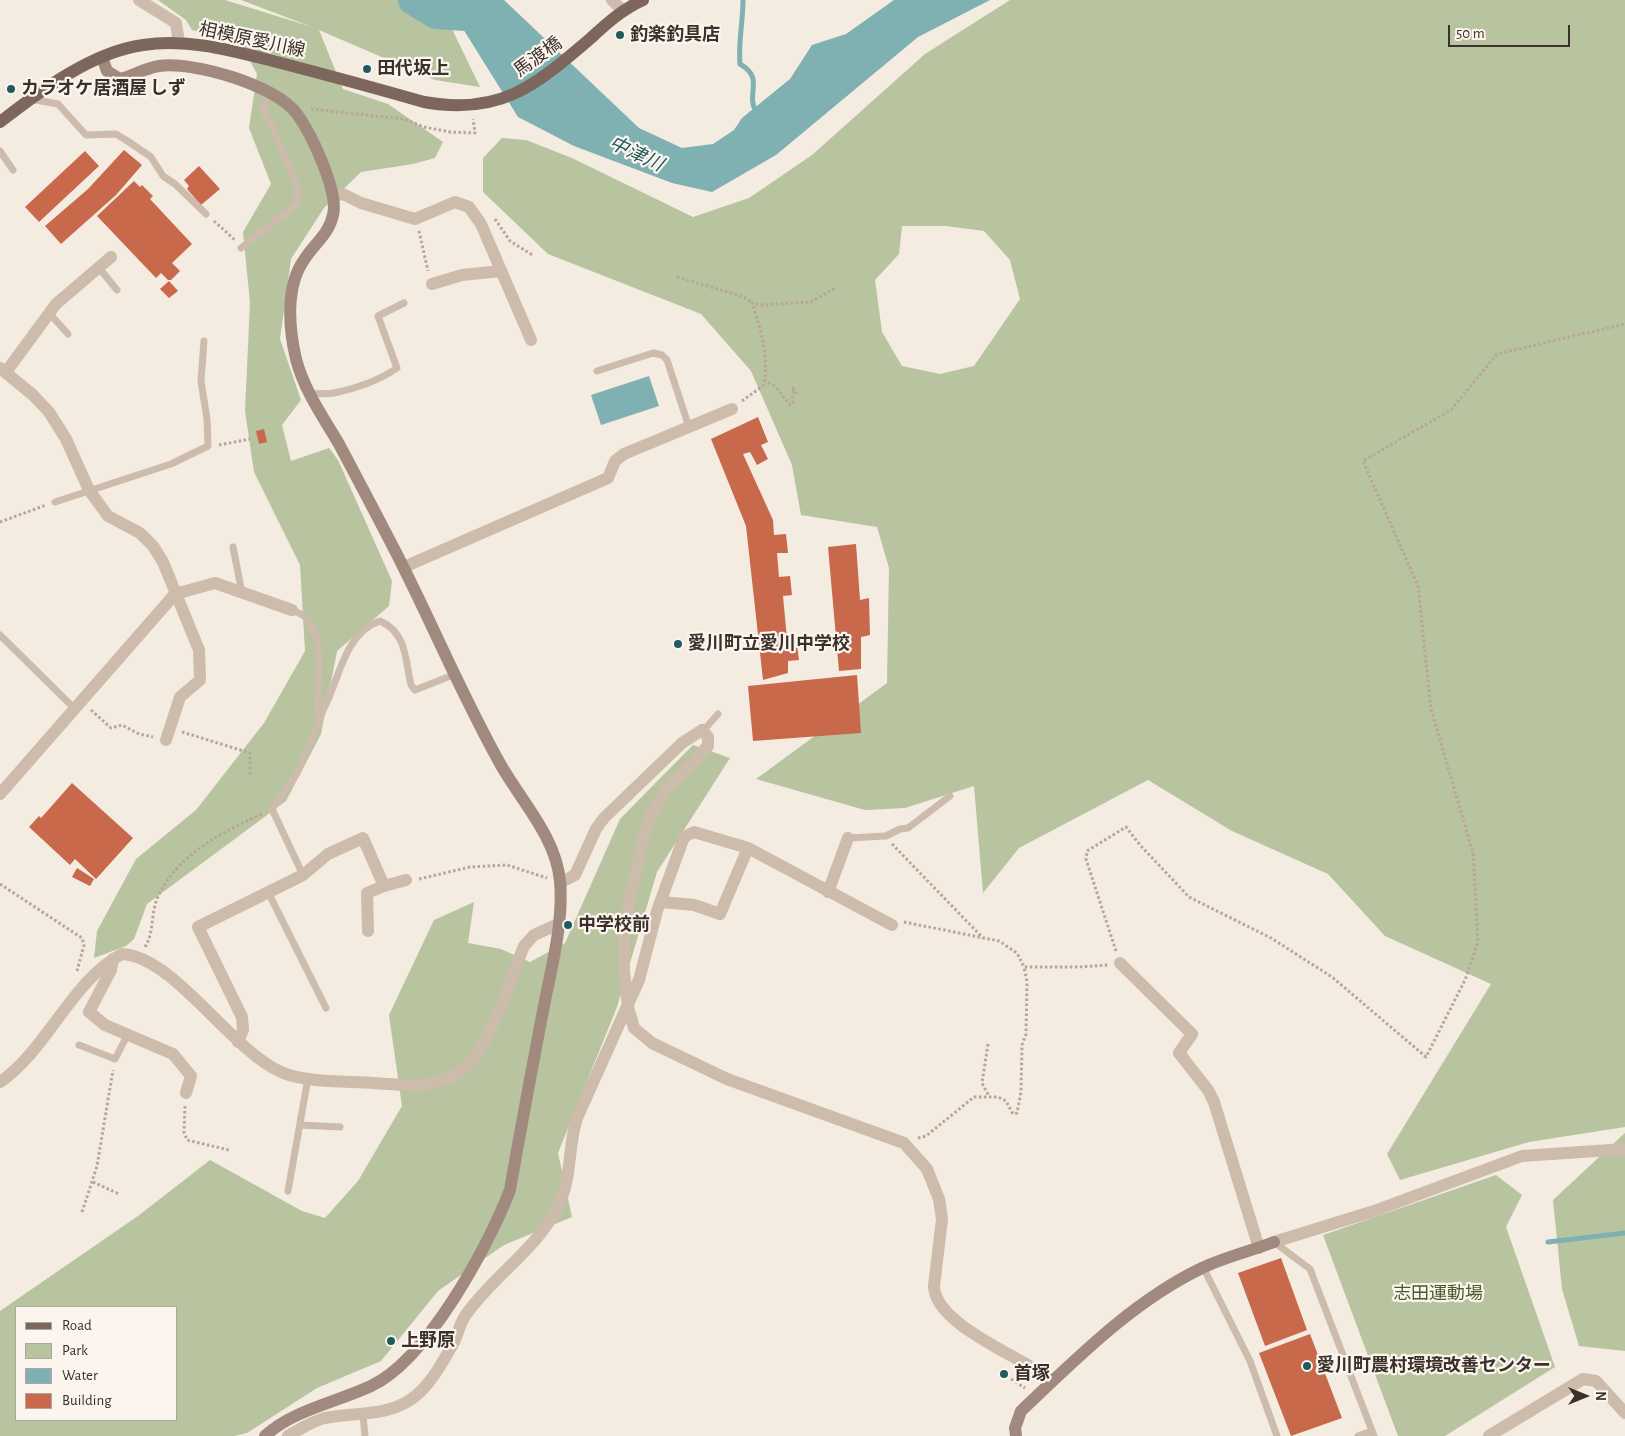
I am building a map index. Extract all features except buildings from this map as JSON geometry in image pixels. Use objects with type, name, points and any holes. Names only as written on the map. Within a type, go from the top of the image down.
[{"type":"main road","points":[[623,11],[643,0]]},
{"type":"main road","name":"馬渡橋","points":[[477,105],[514,95],[540,80],[623,11]]},
{"type":"main road","name":"相模原愛川線","points":[[0,122],[57,81],[102,57],[142,45],[179,43],[227,50],[424,102],[477,105]]},
{"type":"street","points":[[139,0],[176,23],[179,43]]},
{"type":"street","points":[[612,0],[623,11]]},
{"type":"street","points":[[102,57],[107,71],[120,79],[155,66],[175,66],[208,71],[269,92],[289,105],[296,113],[326,174],[334,196],[334,213],[329,226],[301,263],[293,289],[290,320],[292,338],[301,375],[404,567],[453,675],[502,767],[552,847],[558,863],[560,883],[558,924],[510,1190],[497,1223],[444,1312],[422,1343],[400,1368],[371,1386],[307,1411],[265,1436]]},
{"type":"street","points":[[334,196],[343,194],[360,204],[415,219],[455,202],[469,207],[481,224],[530,340]]},
{"type":"street","points":[[111,257],[56,304],[3,370],[33,395],[49,412],[66,439],[89,490],[108,516],[140,534],[153,546],[163,562],[199,650],[200,680],[180,697],[168,734]]},
{"type":"street","points":[[432,284],[462,275],[500,271]]},
{"type":"street","points":[[404,567],[608,478],[616,461],[624,454],[732,409]]},
{"type":"street","points":[[0,794],[175,594],[215,583],[292,610]]},
{"type":"street","points":[[560,883],[575,876],[596,829],[611,810],[682,743],[694,733],[703,731],[708,736],[708,746],[664,792],[646,828],[624,925],[624,971],[628,1008],[634,1028],[652,1043],[727,1079],[904,1143],[927,1169],[939,1199],[942,1219],[934,1286],[934,1296],[938,1303],[972,1333],[1001,1351],[1040,1370],[1052,1381]]},
{"type":"street","points":[[288,1436],[326,1418],[363,1415],[399,1406],[423,1390],[454,1342],[458,1328],[466,1314],[532,1246],[547,1225],[561,1199],[569,1175],[572,1134],[577,1118],[639,980],[661,902],[684,837],[694,832],[748,848],[892,925]]},
{"type":"street","points":[[238,1042],[243,1030],[242,1017],[198,927],[302,876],[328,854],[363,838],[384,886]]},
{"type":"street","points":[[828,892],[848,838]]},
{"type":"street","points":[[661,902],[694,905],[720,914],[748,848]]},
{"type":"street","points":[[368,931],[367,893],[406,880]]},
{"type":"street","points":[[0,1082],[17,1068],[99,970],[122,954],[135,955],[143,959],[184,988],[238,1042],[280,1072],[308,1078],[420,1084],[437,1082],[458,1072],[473,1059],[483,1044],[524,946],[534,935],[558,924]]},
{"type":"street","points":[[113,959],[111,970],[89,1012],[105,1025],[173,1054],[191,1076],[186,1092]]},
{"type":"street","points":[[1120,963],[1192,1034],[1179,1053],[1208,1090],[1214,1102],[1259,1248]]},
{"type":"street","points":[[1016,1436],[1015,1428],[1021,1411],[1052,1381],[1134,1310],[1164,1289],[1203,1267],[1274,1242],[1374,1211],[1522,1156],[1625,1149]]},
{"type":"street","points":[[1490,1436],[1583,1379],[1596,1381],[1625,1413]]},
{"type":"lane","points":[[241,248],[296,205],[299,196],[299,190],[271,124],[264,117],[263,108],[269,92]]},
{"type":"lane","points":[[30,99],[58,104],[86,135],[116,134],[129,142],[151,157],[162,176],[174,184],[206,214]]},
{"type":"lane","points":[[0,151],[13,170]]},
{"type":"lane","points":[[98,268],[117,290]]},
{"type":"lane","points":[[311,395],[318,393],[332,394],[354,388],[397,368],[376,315],[404,304]]},
{"type":"lane","points":[[49,313],[68,334]]},
{"type":"lane","points":[[55,502],[171,464],[208,446],[208,419],[201,381],[204,341]]},
{"type":"lane","points":[[597,371],[653,353],[662,355],[667,360],[689,428]]},
{"type":"lane","points":[[233,547],[242,593]]},
{"type":"lane","points":[[292,610],[306,617],[316,635],[319,653],[316,699],[318,718]]},
{"type":"lane","points":[[302,876],[272,809],[297,772],[318,718],[348,652],[370,624],[380,621],[392,626],[400,635],[411,685],[415,690],[453,675]]},
{"type":"lane","points":[[0,635],[78,705]]},
{"type":"lane","points":[[703,731],[718,714]]},
{"type":"lane","points":[[848,838],[886,836],[900,829],[908,828],[950,796]]},
{"type":"lane","points":[[268,892],[326,1008]]},
{"type":"lane","points":[[79,1045],[115,1059],[128,1034]]},
{"type":"lane","points":[[288,1191],[308,1078]]},
{"type":"lane","points":[[300,1125],[340,1127]]},
{"type":"lane","points":[[1274,1242],[1310,1269],[1373,1434],[1358,1436]]},
{"type":"lane","points":[[1203,1267],[1250,1361],[1277,1436]]},
{"type":"lane","points":[[363,1415],[365,1436]]},
{"type":"path","points":[[296,113],[303,109],[404,119],[424,127],[450,132],[475,133],[477,105]]},
{"type":"path","points":[[206,214],[241,248]]},
{"type":"path","points":[[490,214],[510,241],[534,256]]},
{"type":"path","points":[[419,232],[432,284]]},
{"type":"path","points":[[677,277],[761,305],[811,302],[837,287]]},
{"type":"path","points":[[732,409],[764,385],[763,336],[752,303]]},
{"type":"path","points":[[1024,967],[1078,967],[1120,963],[1086,859],[1087,851],[1126,827],[1140,845],[1189,897],[1271,938],[1332,977],[1426,1057],[1465,980],[1478,942],[1473,853],[1431,709],[1418,586],[1364,461],[1451,410],[1497,354],[1625,324]]},
{"type":"path","points":[[764,380],[776,387],[790,405],[792,403],[792,388],[797,394]]},
{"type":"path","points":[[208,446],[228,445],[250,439]]},
{"type":"path","points":[[0,522],[55,502]]},
{"type":"path","points":[[78,705],[111,728],[122,725],[138,734],[168,734],[250,753],[250,776]]},
{"type":"path","points":[[149,940],[154,910],[168,880],[198,849],[220,832],[272,809]]},
{"type":"path","points":[[886,836],[888,841],[898,848],[985,940]]},
{"type":"path","points":[[406,880],[470,867],[507,865],[560,883]]},
{"type":"path","points":[[0,884],[82,938],[84,945],[77,972]]},
{"type":"path","points":[[892,925],[898,920],[985,940],[999,941],[1017,953],[1024,967],[1026,982],[1026,1034],[1022,1045],[1021,1092],[1017,1114],[1013,1114],[1006,1101],[998,1096],[974,1096],[926,1136],[904,1143]]},
{"type":"path","points":[[988,1044],[982,1083],[990,1096]]},
{"type":"path","points":[[82,1212],[92,1182],[115,1059]]},
{"type":"path","points":[[186,1092],[184,1132],[187,1140],[229,1150]]},
{"type":"path","points":[[92,1182],[119,1194]]},
{"type":"green space","points":[[158,0],[225,0],[312,27],[241,0],[405,0],[452,29],[480,87],[435,80],[319,30],[343,89],[388,104],[443,142],[435,158],[413,164],[361,172],[324,208],[291,259],[280,339],[301,400],[282,425],[291,461],[329,448],[338,460],[392,581],[389,606],[337,651],[321,734],[286,801],[147,904],[134,939],[126,946],[94,958],[97,931],[136,859],[196,810],[264,723],[305,651],[300,565],[254,472],[245,411],[250,303],[243,232],[271,184],[249,128],[257,74],[240,42],[192,30],[186,20]]},
{"type":"green space","points":[[1010,0],[1625,0],[1625,1127],[1529,1142],[1400,1180],[1387,1154],[1491,984],[1385,936],[1328,874],[1232,831],[1148,780],[1019,848],[983,893],[974,786],[905,808],[865,810],[756,779],[887,683],[889,568],[877,527],[801,515],[792,465],[751,371],[701,314],[548,254],[483,192],[483,158],[502,138],[526,140],[572,158],[693,217],[749,198],[812,155],[925,54]],"holes":[[[902,226],[946,226],[984,231],[1010,260],[1020,299],[974,366],[940,374],[902,366],[882,332],[875,280],[899,254]]]},
{"type":"green space","points":[[693,745],[730,758],[657,872],[617,1007],[558,1153],[572,1217],[504,1245],[438,1291],[381,1361],[317,1388],[247,1433],[234,1436],[0,1436],[0,1311],[138,1216],[210,1160],[302,1211],[325,1218],[358,1181],[402,1106],[389,1015],[434,920],[474,902],[468,943],[501,949],[530,962],[565,943],[620,819]]},
{"type":"green space","points":[[1625,1133],[1625,1351],[1579,1346],[1562,1289],[1553,1200]]},
{"type":"green space","name":"志田運動場","points":[[1496,1175],[1522,1195],[1506,1227],[1555,1367],[1445,1436],[1398,1436],[1323,1235]]},
{"type":"water","name":"中津川","points":[[445,0],[504,0],[639,128],[682,148],[713,144],[734,130],[742,118],[790,79],[812,45],[846,34],[894,0],[990,0],[918,37],[776,155],[712,192],[672,183],[574,146],[518,117]]},
{"type":"water","points":[[649,376],[659,406],[601,425],[591,395]]},
{"type":"waterway","points":[[413,0],[436,14],[480,17]]},
{"type":"waterway","points":[[743,0],[740,64],[752,75],[753,99],[757,113]]},
{"type":"waterway","points":[[1548,1242],[1625,1233]]},
{"type":"place","name":"釣楽釣具店","points":[[620,35]]},
{"type":"place","name":"田代坂上","points":[[367,69]]},
{"type":"place","name":"カラオケ居酒屋 しず","points":[[11,89]]},
{"type":"place","name":"愛川町立愛川中学校","points":[[678,644]]},
{"type":"place","name":"中学校前","points":[[568,925]]},
{"type":"place","name":"上野原","points":[[391,1341]]},
{"type":"place","name":"愛川町農村環境改善センター","points":[[1307,1366]]},
{"type":"place","name":"首塚","points":[[1004,1374]]}]
